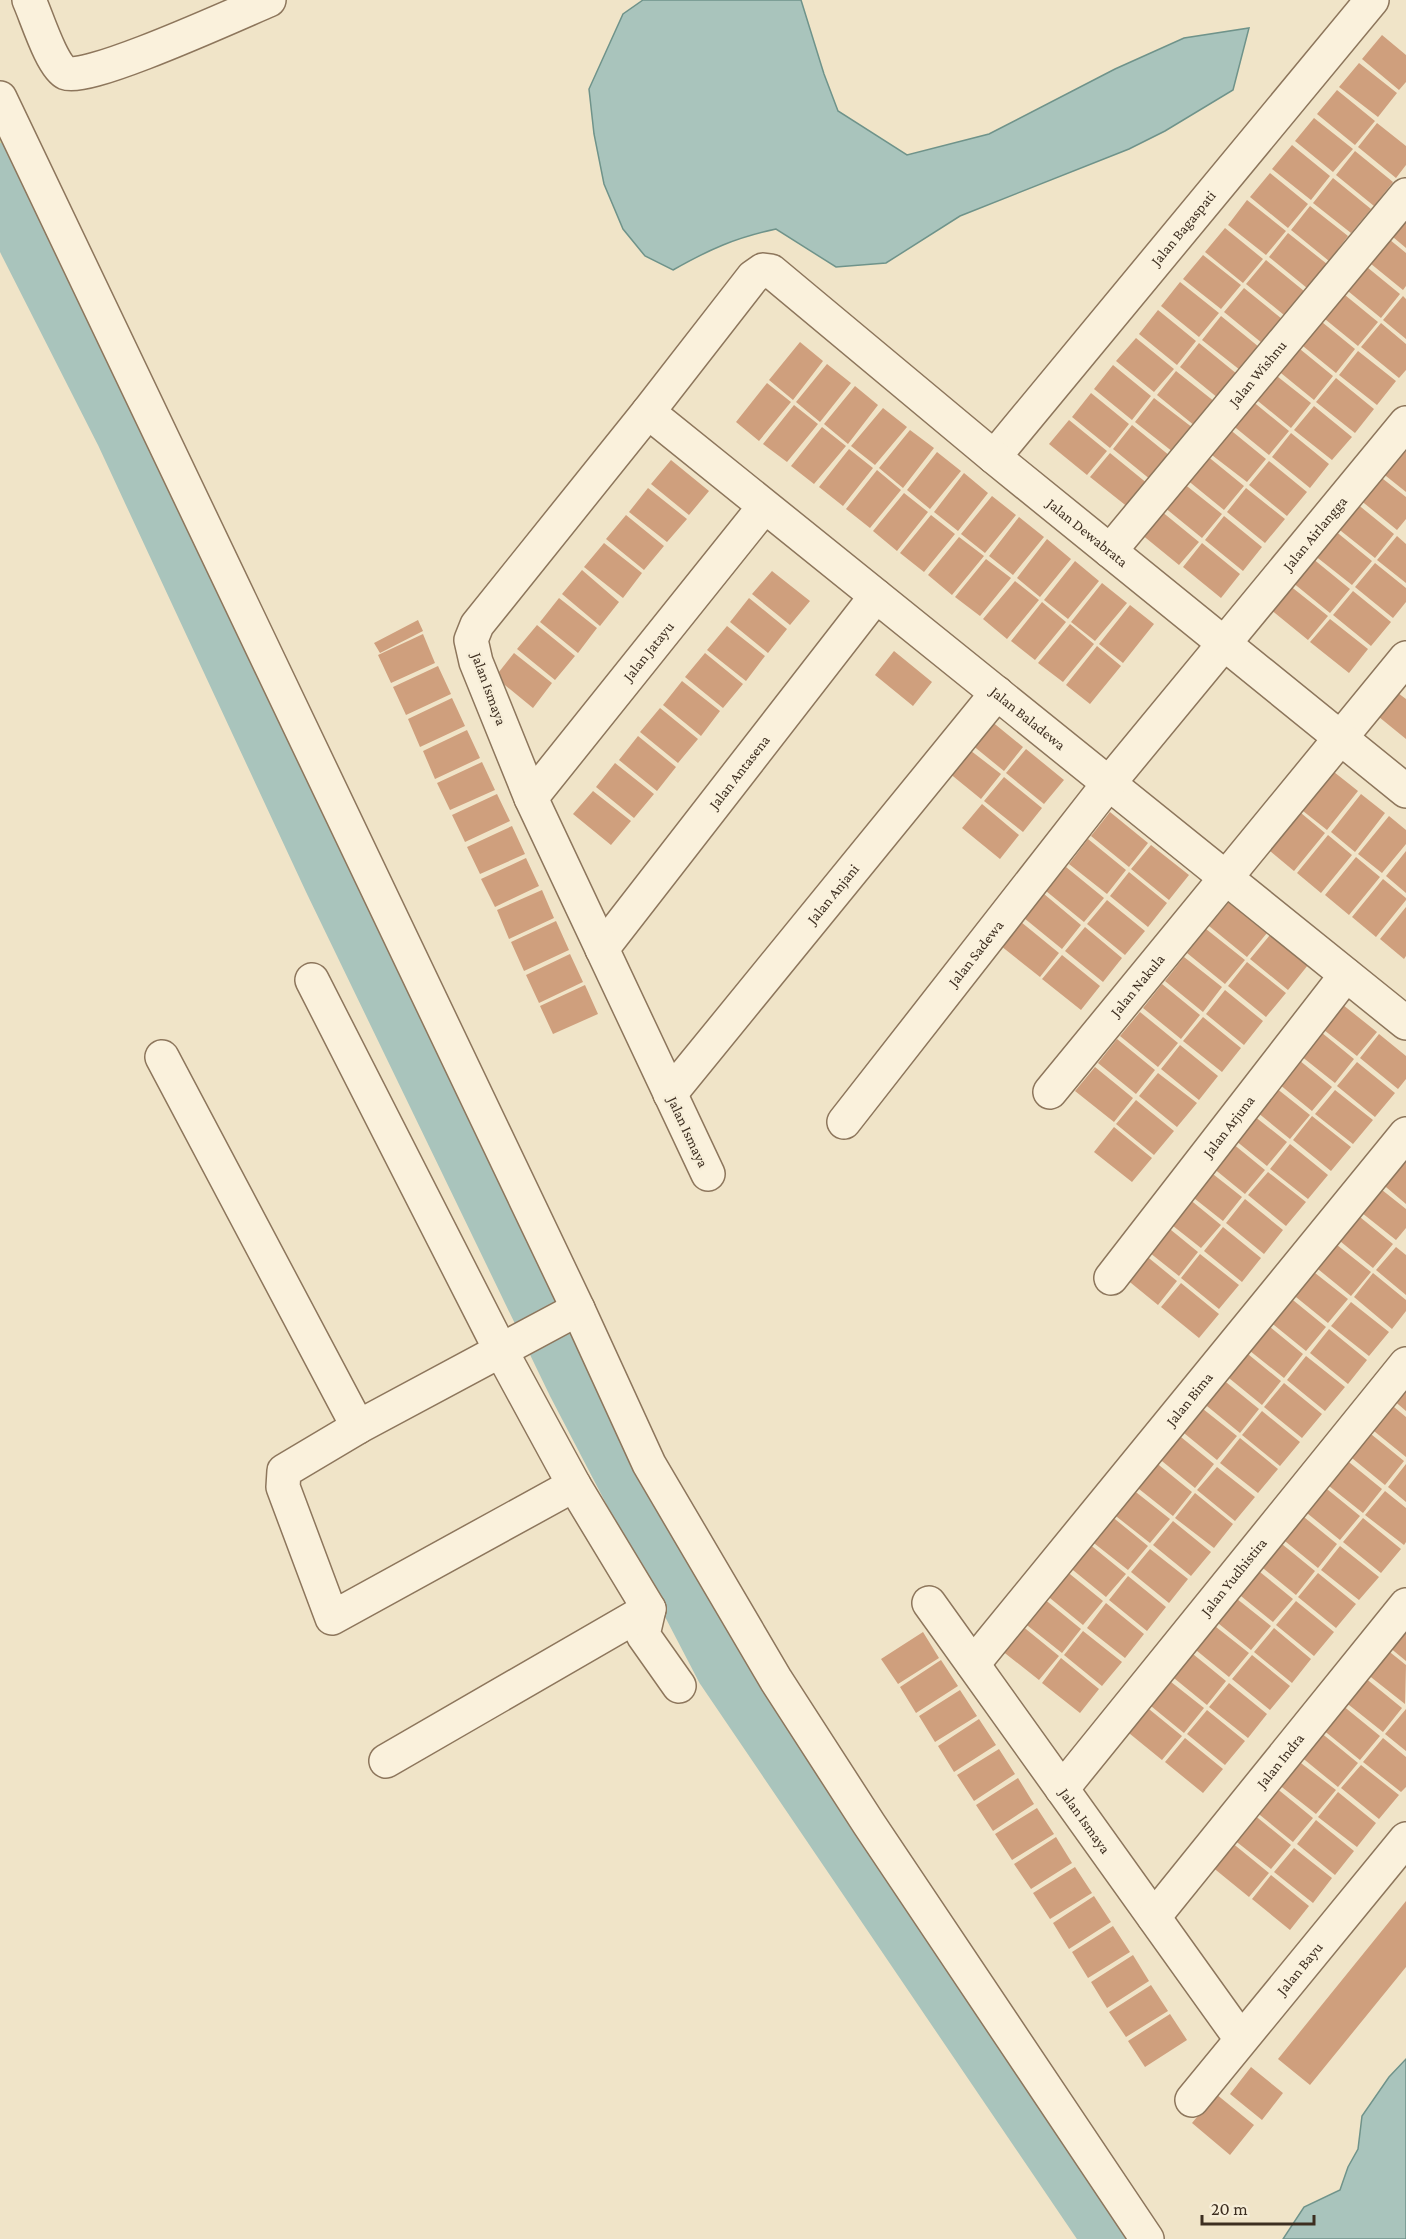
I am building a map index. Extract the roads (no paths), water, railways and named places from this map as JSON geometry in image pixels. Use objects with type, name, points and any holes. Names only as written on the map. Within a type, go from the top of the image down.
[{"type":"street","points":[[29,0],[55,62],[65,73],[76,75],[107,68],[269,0]]},
{"type":"street","name":"Jalan Bagaspati","points":[[994,457],[1372,0]]},
{"type":"street","points":[[0,98],[566,1315],[776,1680],[869,1824],[1147,2239]]},
{"type":"street","name":"Jalan Wishnu","points":[[1110,551],[1406,195]]},
{"type":"street","name":"Jalan Ismaya","points":[[708,1174],[531,798],[476,662],[471,640],[477,625],[753,277],[763,270],[771,271]]},
{"type":"street","name":"Jalan Dewabrata","points":[[771,271],[994,457],[1406,791]]},
{"type":"street","name":"Jalan Baladewa","points":[[648,412],[1406,1023]]},
{"type":"street","name":"Jalan Airlangga","points":[[1108,783],[1406,423]]},
{"type":"street","name":"Jalan Jatayu","points":[[531,798],[764,507]]},
{"type":"street","name":"Jalan Antasena","points":[[602,949],[876,596]]},
{"type":"street","name":"Jalan Nakula","points":[[1050,1092],[1406,658]]},
{"type":"street","name":"Jalan Anjani","points":[[670,1094],[997,693]]},
{"type":"street","name":"Jalan Sadewa","points":[[844,1122],[1108,783]]},
{"type":"street","name":"Jalan Arjuna","points":[[1111,1278],[1346,975]]},
{"type":"street","points":[[312,980],[500,1349],[574,1485],[649,1609],[643,1635],[680,1686]]},
{"type":"street","points":[[162,1057],[358,1427]]},
{"type":"street","name":"Jalan Bima","points":[[973,1664],[1406,1134]]},
{"type":"street","points":[[566,1315],[358,1427],[284,1471],[284,1487],[332,1618],[574,1485]]},
{"type":"street","name":"Jalan Yudhistira","points":[[1062,1789],[1406,1364]]},
{"type":"street","name":"Jalan Ismaya","points":[[929,1603],[1241,2039]]},
{"type":"street","name":"Jalan Indra","points":[[1154,1917],[1406,1605]]},
{"type":"street","points":[[386,1761],[649,1609]]},
{"type":"street","name":"Jalan Bayu","points":[[1192,2100],[1406,1839]]},
{"type":"water","points":[[643,0],[801,0],[838,111],[907,155],[989,134],[1115,69],[1184,38],[1249,28],[1233,90],[1165,131],[1129,149],[960,216],[886,263],[836,267],[776,229],[723,245],[673,270],[645,256],[623,229],[604,184],[594,134],[589,89],[623,14]]},
{"type":"water","points":[[1406,2059],[1406,2239],[1283,2239],[1304,2207],[1340,2190],[1348,2167],[1358,2149],[1362,2116],[1389,2077]]},
{"type":"waterway","points":[[0,177],[128,429],[337,878],[580,1380],[729,1666],[1118,2239]]}]
